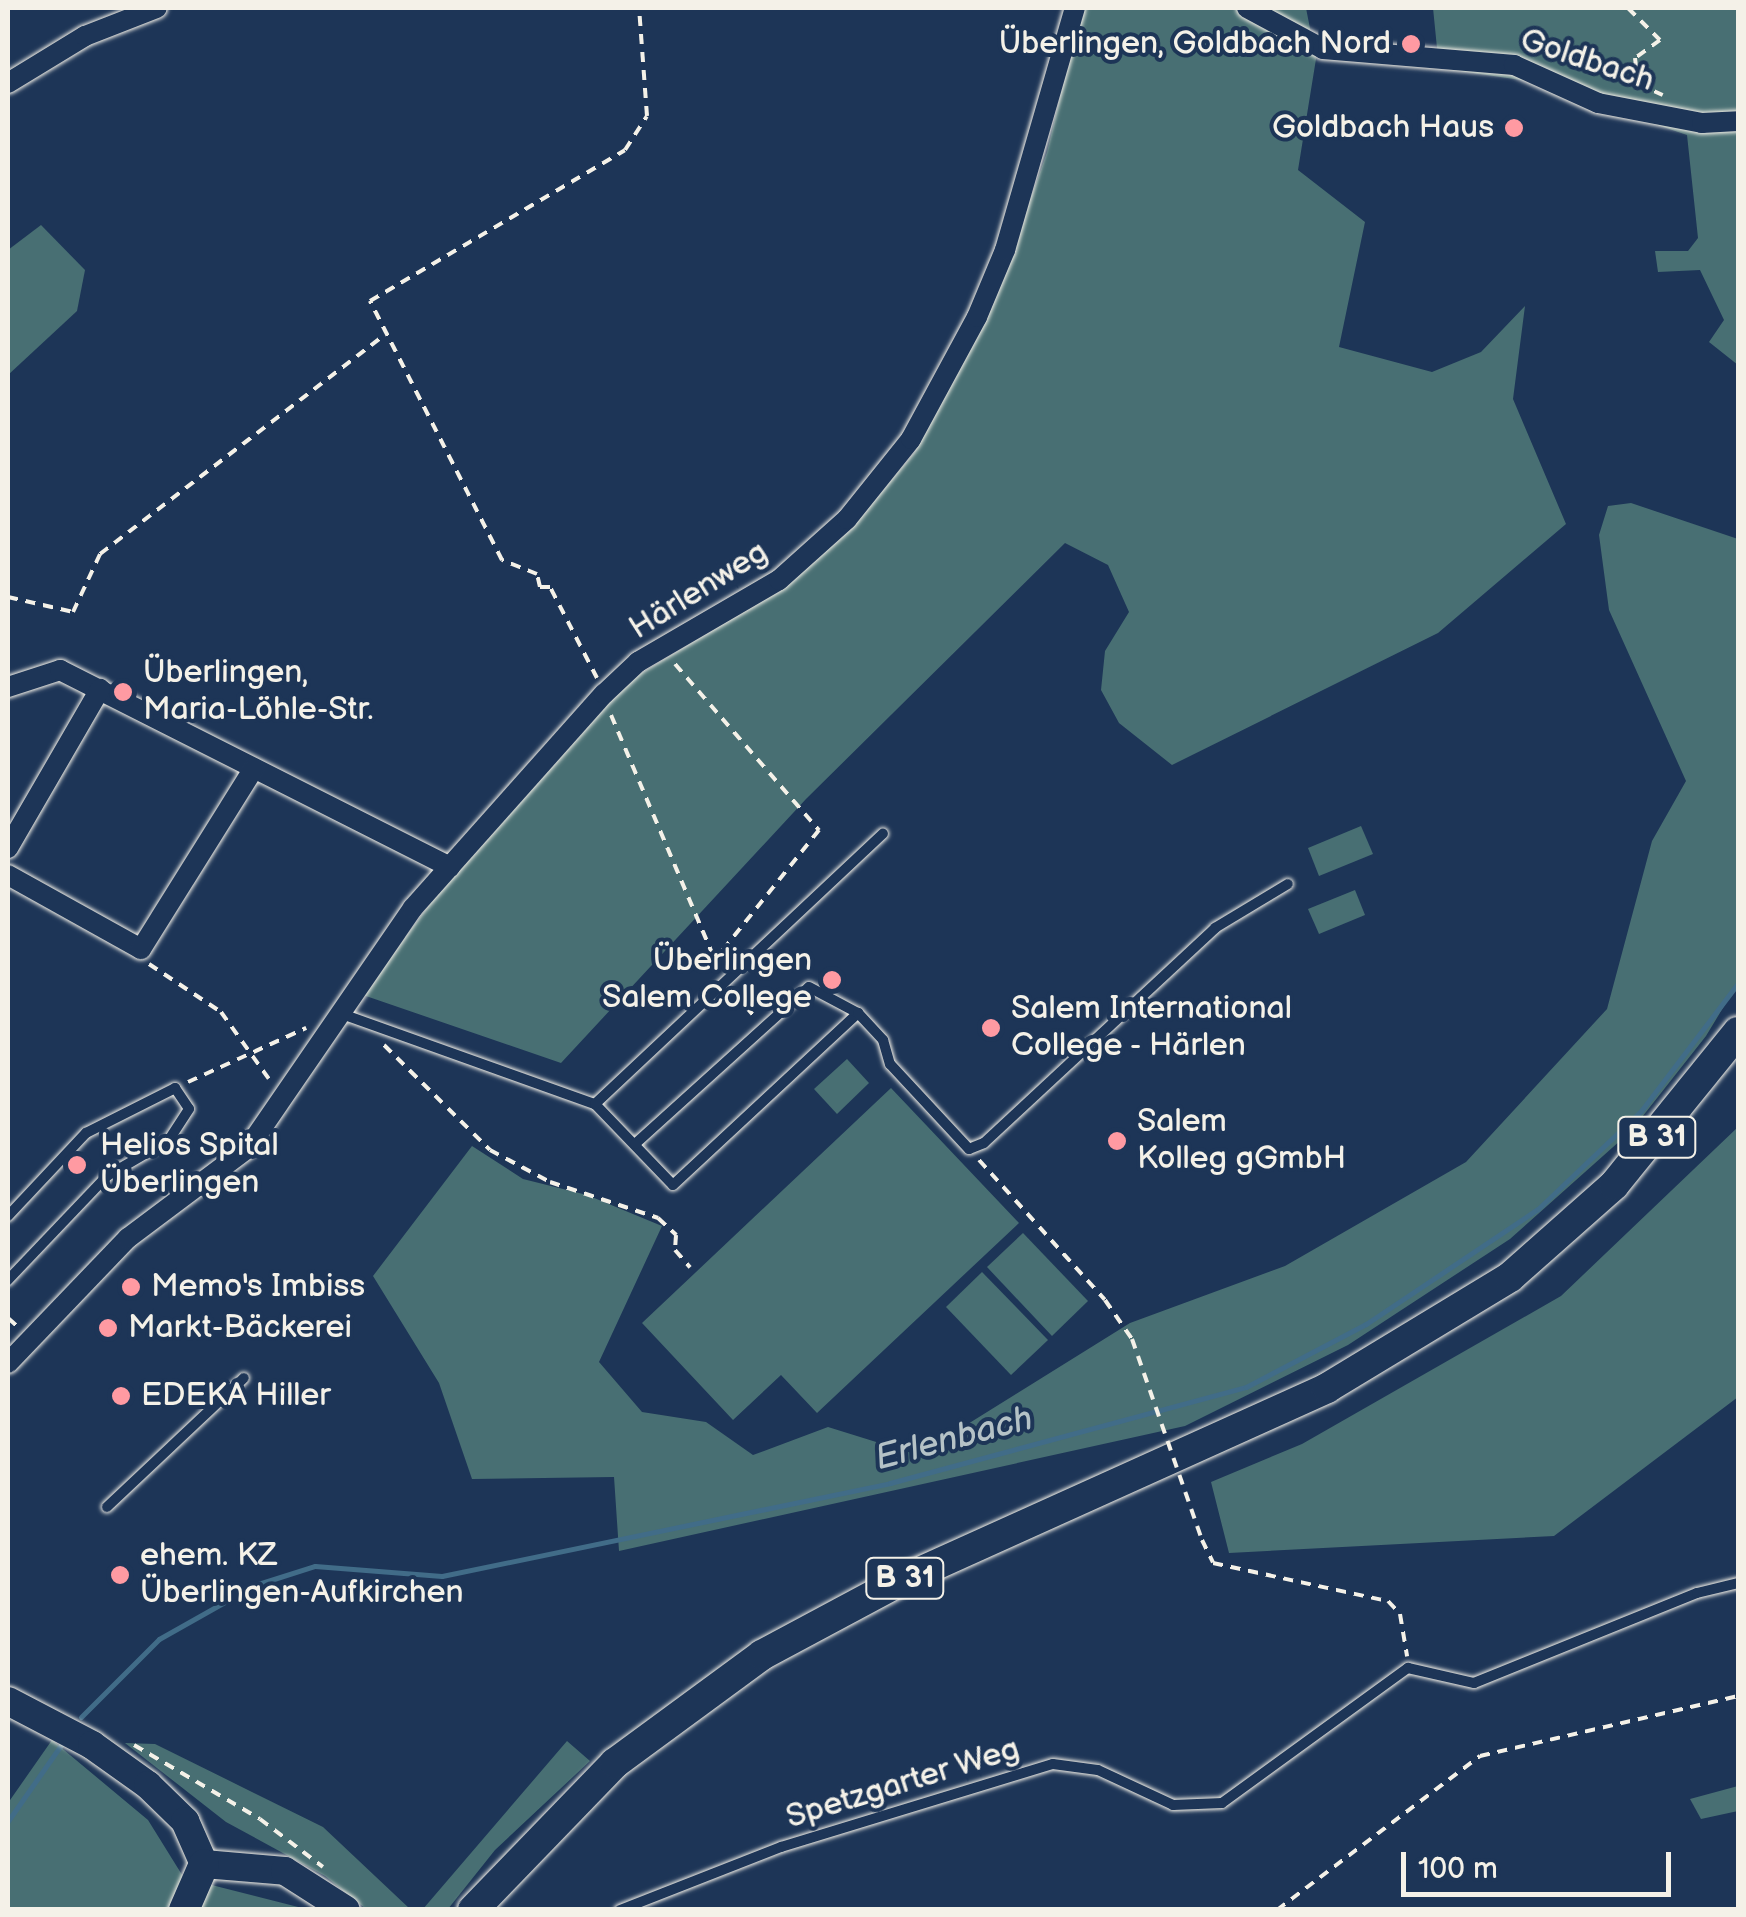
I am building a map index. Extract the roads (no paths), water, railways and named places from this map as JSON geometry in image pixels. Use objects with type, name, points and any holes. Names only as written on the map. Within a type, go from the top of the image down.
[{"type":"main road","name":"B 31","points":[[474,1910],[615,1763],[762,1655],[900,1580],[1326,1388],[1510,1277],[1614,1185],[1738,1032]]},
{"type":"main road","points":[[184,1910],[204,1864]]},
{"type":"street","points":[[8,83],[85,36],[157,8]]},
{"type":"street","name":"Härlenweg","points":[[8,1363],[128,1238],[248,1148],[338,1013],[450,867],[604,694],[662,649],[779,580],[847,519],[911,439],[977,317],[1004,250],[1075,8]]},
{"type":"street","name":"Goldbach","points":[[1247,8],[1323,48],[1514,65],[1598,102],[1702,123],[1738,121]]},
{"type":"street","points":[[8,687],[60,670],[450,867]]},
{"type":"street","points":[[8,848],[100,689]]},
{"type":"street","points":[[8,876],[142,949],[254,768]]},
{"type":"street","points":[[8,1701],[92,1745],[148,1785],[185,1821],[204,1864],[285,1871],[346,1910]]},
{"type":"lane","points":[[595,1104],[883,834]]},
{"type":"lane","points":[[635,1144],[808,987],[858,1013],[882,1040],[890,1064],[968,1149],[984,1143],[1215,928],[1288,884]]},
{"type":"lane","points":[[338,1013],[595,1104],[673,1185],[858,1013]]},
{"type":"lane","points":[[8,1214],[86,1133],[175,1088],[189,1109],[169,1140],[107,1176],[8,1280]]},
{"type":"lane","points":[[107,1507],[244,1378]]},
{"type":"lane","name":"Spetzgarter Weg","points":[[620,1910],[781,1848],[1053,1764],[1098,1770],[1174,1805],[1222,1803],[1408,1668],[1474,1683],[1697,1593],[1738,1583]]},
{"type":"waterway","name":"Erlenbach","points":[[81,1717],[159,1639],[255,1585],[315,1566],[442,1576],[890,1483],[1246,1387],[1366,1324],[1538,1209],[1641,1111],[1738,983]]},
{"type":"waterway","name":"Erlenbach","points":[[8,1821],[61,1745]]},
{"type":"place","name":"Überlingen, Goldbach Nord","points":[[1411,44]]},
{"type":"place","name":"Goldbach Haus","points":[[1514,128]]},
{"type":"place","name":"Überlingen, Maria-Löhle-Str.","points":[[123,692]]},
{"type":"place","name":"Überlingen Salem College","points":[[832,980]]},
{"type":"place","name":"Salem International College - Härlen","points":[[991,1028]]},
{"type":"place","name":"Salem Kolleg gGmbH","points":[[1117,1141]]},
{"type":"place","name":"Helios Spital Überlingen","points":[[77,1165]]},
{"type":"place","name":"Memo's Imbiss","points":[[131,1287]]},
{"type":"place","name":"Markt-Bäckerei","points":[[108,1328]]},
{"type":"place","name":"EDEKA Hiller","points":[[121,1396]]},
{"type":"place","name":"ehem. KZ Überlingen-Aufkirchen","points":[[120,1575]]}]
